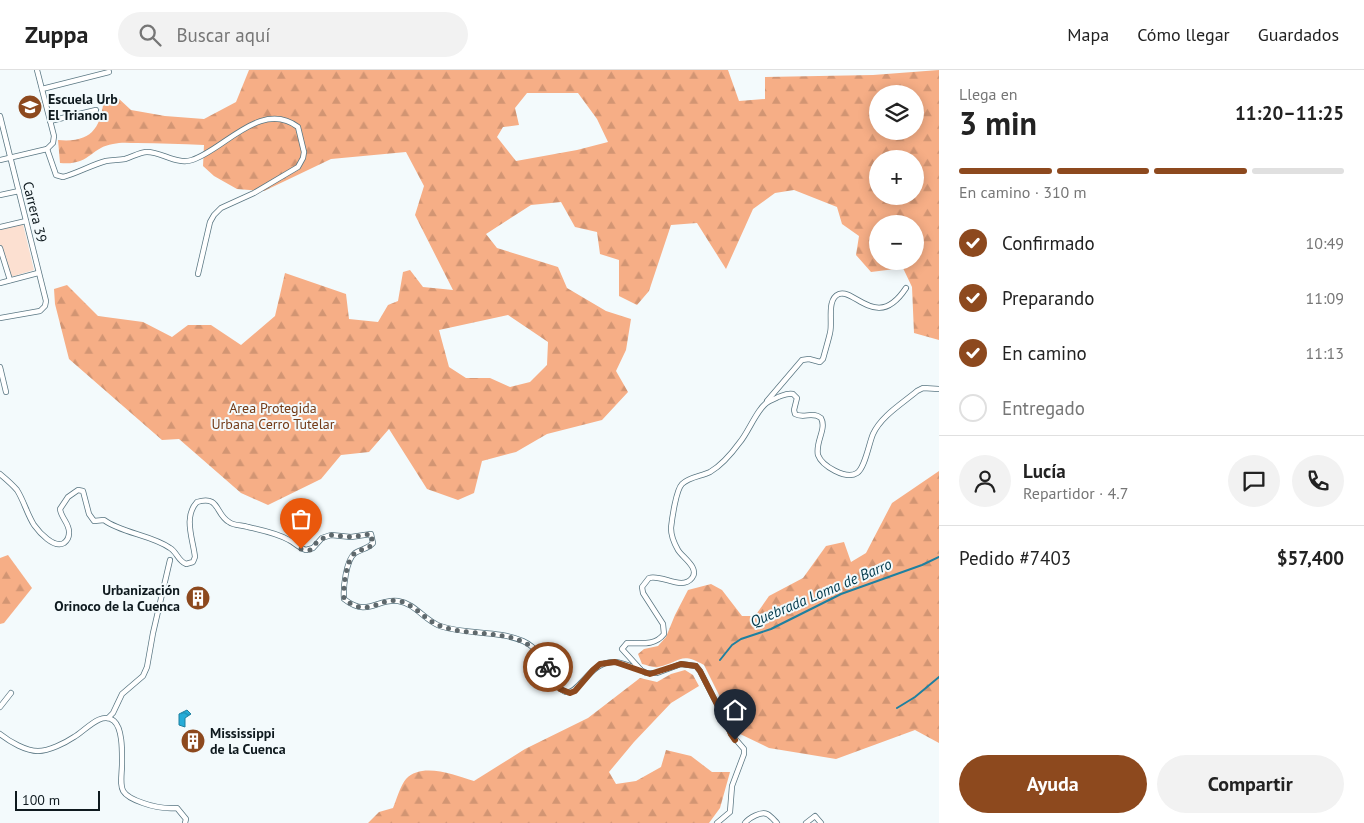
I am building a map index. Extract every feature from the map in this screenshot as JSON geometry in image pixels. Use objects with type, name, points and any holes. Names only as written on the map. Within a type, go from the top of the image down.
[{"type":"street","points":[[0,160],[47,148],[53,143],[50,121],[37,70]]},
{"type":"street","points":[[42,89],[110,72]]},
{"type":"street","points":[[50,121],[96,110]]},
{"type":"street","name":"Carrera 39","points":[[0,116],[46,302],[40,311],[0,318]]},
{"type":"street","points":[[47,148],[51,164],[58,176],[65,176],[106,161],[122,159],[145,152],[187,162],[208,152],[245,127],[255,123],[278,120],[294,124],[298,128],[304,152],[298,167],[254,193],[221,208],[214,215],[210,222],[198,274]]},
{"type":"street","points":[[0,195],[19,191]]},
{"type":"street","points":[[0,227],[26,221]]},
{"type":"street","points":[[0,248],[10,280]]},
{"type":"street","points":[[0,283],[38,273]]},
{"type":"street","points":[[640,670],[624,653],[622,649],[624,645],[627,643],[647,644],[655,642],[664,634],[663,624],[643,594],[642,587],[649,578],[655,576],[680,584],[692,578],[694,572],[692,566],[678,551],[672,539],[671,529],[682,484],[713,470],[722,462],[741,442],[766,402],[802,360],[809,358],[820,362],[823,360],[832,325],[831,309],[833,300],[838,294],[847,295],[867,306],[882,308],[900,297],[906,288]]},
{"type":"street","points":[[0,367],[6,392]]},
{"type":"street","points":[[766,402],[787,393],[795,395],[797,398],[795,414],[801,416],[818,414],[823,421],[818,456],[822,462],[833,470],[853,475],[860,470],[878,424],[917,391],[923,388],[939,389]]},
{"type":"street","points":[[0,474],[15,488],[34,525],[54,544],[61,545],[67,541],[69,526],[60,513],[60,508],[68,497],[78,490],[84,491],[89,514],[94,521],[104,520],[167,546],[186,564],[193,562],[195,557],[189,519],[190,512],[196,502],[203,500],[216,504],[230,523],[273,533],[306,550],[313,548],[322,538],[331,535],[351,537],[371,534],[373,541],[371,546],[358,551],[352,557],[343,591],[344,599],[352,605],[363,608],[395,601],[404,603],[436,625],[478,634],[506,636],[523,641],[536,649],[544,659],[557,684],[565,692],[575,691],[600,664],[615,662],[650,674],[681,664],[696,666],[731,734],[744,749],[744,754],[732,786],[730,812],[717,823]]},
{"type":"street","points":[[0,734],[25,748],[41,751],[75,737],[93,722],[108,718],[113,713],[122,694],[143,676],[147,667],[170,560]]},
{"type":"street","points":[[0,707],[11,692]]},
{"type":"street","points":[[108,718],[113,720],[119,727],[122,766],[120,783],[122,789],[129,797],[149,805],[169,809],[177,808],[186,820],[185,823]]},
{"type":"street","points":[[745,823],[748,818],[767,813],[777,823]]},
{"type":"street","points":[[806,823],[815,816],[818,817],[821,823]]},
{"type":"shaded area","points":[[23,224],[34,270],[11,277],[2,246],[0,246],[0,230]]},
{"type":"green space","name":"Area Protegida Urbana Cerro Tutelar","points":[[249,70],[728,70],[739,101],[765,99],[765,77],[873,75],[939,70],[939,340],[914,333],[912,287],[904,270],[924,270],[924,215],[869,215],[869,270],[856,255],[859,236],[842,224],[837,207],[794,190],[775,193],[753,209],[726,269],[697,223],[671,225],[649,291],[637,305],[619,296],[619,260],[600,254],[597,232],[575,227],[561,202],[531,205],[486,234],[497,248],[558,267],[567,288],[606,311],[631,319],[626,350],[616,371],[628,392],[602,420],[547,434],[516,452],[482,461],[474,493],[458,500],[427,489],[389,429],[369,452],[341,455],[321,479],[268,505],[241,493],[179,439],[162,440],[69,359],[55,304],[54,289],[67,285],[98,316],[143,322],[172,337],[188,325],[211,325],[241,345],[275,316],[285,273],[346,294],[349,319],[378,322],[388,305],[398,301],[403,272],[410,270],[423,287],[453,290],[415,215],[424,186],[406,152],[331,159],[264,191],[237,189],[214,176],[203,166],[204,145],[119,143],[106,146],[78,162],[60,163],[58,140],[79,139],[93,131],[103,108],[104,97],[117,97],[131,110],[165,116],[204,119],[236,102]],"holes":[[[527,93],[578,93],[597,119],[608,142],[577,150],[516,161],[497,137],[503,127],[519,125],[515,108]],[[508,315],[548,342],[547,365],[530,382],[510,387],[490,378],[466,378],[449,367],[439,330]]]},
{"type":"green space","name":"Area Protegida Urbana Cerro Tutelar","points":[[869,270],[887,270],[871,272]]},
{"type":"green space","points":[[939,471],[939,743],[915,730],[836,759],[769,748],[738,733],[704,665],[685,658],[658,667],[642,664],[638,654],[644,649],[658,646],[666,637],[688,590],[711,584],[722,590],[742,616],[755,616],[769,596],[803,578],[826,546],[844,542],[851,562],[866,553],[892,503]]},
{"type":"green space","points":[[8,555],[32,588],[4,623],[0,624],[0,558]]},
{"type":"green space","points":[[685,670],[693,675],[699,686],[671,703],[609,772],[616,784],[636,781],[661,767],[666,750],[691,756],[712,772],[730,772],[720,808],[709,823],[368,823],[379,812],[393,808],[404,781],[413,774],[421,771],[438,771],[474,781],[525,749],[588,718],[640,678],[657,682],[671,674]]},
{"type":"water","points":[[187,710],[191,714],[185,718],[185,727],[179,725],[179,714]]},
{"type":"waterway","name":"Quebrada Loma de Barro","points":[[720,660],[732,645],[741,639],[771,629],[841,594],[939,557]]},
{"type":"waterway","points":[[897,708],[915,697],[939,677]]},
{"type":"way so far","points":[[301,549],[310,550],[319,540],[331,535],[351,537],[371,534],[373,544],[352,557],[347,570],[343,591],[344,599],[352,605],[363,608],[374,607],[387,602],[401,602],[411,606],[436,625],[478,634],[506,636],[523,641],[536,649],[548,667]]},
{"type":"place","name":"Escuela Urb El Trianon","points":[[30,107]]},
{"type":"place","name":"Urbanización Orinoco de la Cuenca","points":[[198,598]]},
{"type":"place","name":"Mississippi de la Cuenca","points":[[193,741]]},
{"type":"route","points":[[548,667],[560,689],[570,693],[575,691],[586,676],[600,664],[615,662],[650,674],[681,664],[696,666],[735,740]]}]
